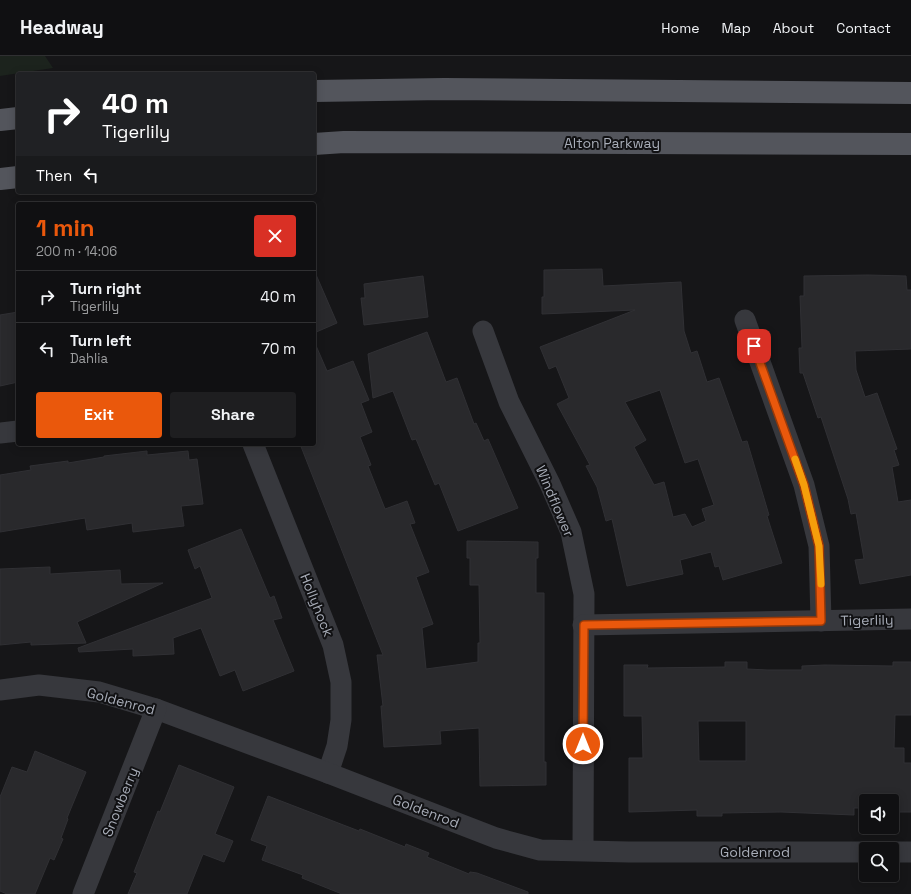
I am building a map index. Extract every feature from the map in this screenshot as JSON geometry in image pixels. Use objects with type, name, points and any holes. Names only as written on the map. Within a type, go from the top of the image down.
[{"type":"main road","points":[[316,91],[444,89],[911,93]]},
{"type":"main road","points":[[0,120],[16,118]]},
{"type":"main road","name":"Alton Parkway","points":[[316,144],[359,142],[911,144]]},
{"type":"main road","points":[[0,179],[16,177]]},
{"type":"street","points":[[745,320],[804,485],[819,546],[821,621]]},
{"type":"street","name":"Windflower","points":[[483,332],[509,402],[571,532],[584,594],[583,850]]},
{"type":"street","points":[[0,433],[16,431]]},
{"type":"street","name":"Hollyhock","points":[[254,446],[333,645],[341,682],[341,720],[337,746],[328,773]]},
{"type":"street","name":"Tigerlily","points":[[584,625],[911,619]]},
{"type":"street","name":"Goldenrod","points":[[0,690],[39,686],[98,692],[156,709],[496,838],[540,850],[629,852],[859,852]]},
{"type":"street","name":"Snowberry","points":[[83,894],[156,709]]},
{"type":"street","points":[[899,852],[911,852]]},
{"type":"shaded area","points":[[0,56],[45,56],[53,68],[16,72],[16,74],[0,76]]},
{"type":"building","points":[[602,269],[603,286],[681,282],[684,331],[691,353],[697,351],[707,382],[719,378],[742,442],[747,441],[769,515],[767,516],[782,563],[723,580],[719,566],[715,567],[711,552],[680,560],[683,574],[627,586],[612,519],[606,521],[597,487],[586,466],[590,465],[557,404],[569,398],[556,366],[549,369],[540,347],[635,310],[542,314],[542,297],[544,297],[544,270]],"holes":[[[660,390],[685,463],[698,459],[714,505],[702,509],[706,521],[692,527],[685,514],[673,517],[664,482],[654,485],[634,447],[646,440],[625,402]]]},
{"type":"building","points":[[316,275],[337,323],[316,332]]},
{"type":"building","points":[[423,276],[428,317],[364,325],[361,298],[365,298],[364,284]]},
{"type":"building","points":[[804,276],[906,276],[907,290],[911,290],[911,349],[855,351],[856,370],[865,397],[877,393],[897,449],[894,450],[899,465],[892,467],[898,502],[911,500],[911,575],[860,584],[855,560],[864,559],[856,513],[851,514],[848,499],[821,417],[818,418],[803,373],[800,373],[799,348],[802,348],[800,296],[804,296]]},
{"type":"building","points":[[16,312],[16,382],[0,386],[0,315]]},
{"type":"building","points":[[427,332],[446,382],[457,378],[474,424],[476,423],[484,441],[488,439],[518,508],[458,531],[439,483],[435,485],[416,439],[412,440],[393,391],[373,398],[368,354]]},
{"type":"building","points":[[316,346],[327,371],[353,361],[369,400],[361,403],[372,432],[360,437],[371,465],[368,466],[385,509],[407,501],[415,523],[410,524],[429,572],[416,577],[433,624],[422,628],[426,669],[478,662],[478,643],[480,643],[479,585],[470,585],[470,558],[467,558],[467,541],[538,542],[538,558],[536,558],[536,593],[544,593],[544,762],[546,762],[546,785],[480,786],[479,728],[440,731],[441,744],[384,747],[381,706],[383,706],[377,655],[383,655],[301,446],[316,446]]},
{"type":"building","points":[[147,451],[147,455],[188,451],[189,460],[197,459],[203,504],[181,506],[184,526],[133,532],[132,523],[87,530],[85,518],[0,532],[0,475],[31,470],[30,466],[68,461],[68,463],[104,456]]},
{"type":"building","points":[[241,529],[270,598],[274,596],[282,618],[273,620],[294,671],[243,691],[235,670],[220,676],[201,628],[173,638],[174,654],[133,656],[133,649],[79,652],[78,648],[212,598],[200,566],[195,569],[188,550]]},
{"type":"building","points":[[50,567],[50,574],[120,570],[121,584],[163,583],[77,622],[86,643],[31,645],[31,642],[0,645],[0,569]]},
{"type":"building","points":[[725,662],[747,662],[747,669],[802,670],[802,666],[893,666],[893,662],[911,662],[911,715],[895,715],[894,748],[904,748],[904,763],[911,763],[911,812],[899,812],[899,794],[859,794],[859,808],[854,808],[854,815],[781,812],[722,813],[722,816],[697,816],[697,810],[629,812],[629,758],[643,758],[642,716],[624,716],[624,665],[648,665],[647,668],[725,667]],"holes":[[[698,721],[746,721],[746,761],[699,761]]]},
{"type":"building","points":[[35,751],[86,772],[67,818],[68,819],[61,838],[63,839],[54,860],[50,858],[35,894],[7,894],[0,891],[0,797],[12,767],[27,772]]},
{"type":"building","points":[[179,765],[234,787],[215,834],[233,841],[224,862],[203,854],[187,894],[128,894],[137,873],[134,872],[158,811],[160,812]]},
{"type":"building","points":[[268,796],[405,847],[406,844],[429,853],[427,857],[469,874],[470,872],[477,873],[528,892],[528,894],[342,894],[302,878],[303,875],[262,860],[267,846],[251,840]]},
{"type":"slow traffic","points":[[795,459],[804,485],[819,546],[821,584]]},
{"type":"route","points":[[583,744],[584,625],[821,621],[819,546],[804,485],[754,346]]}]
